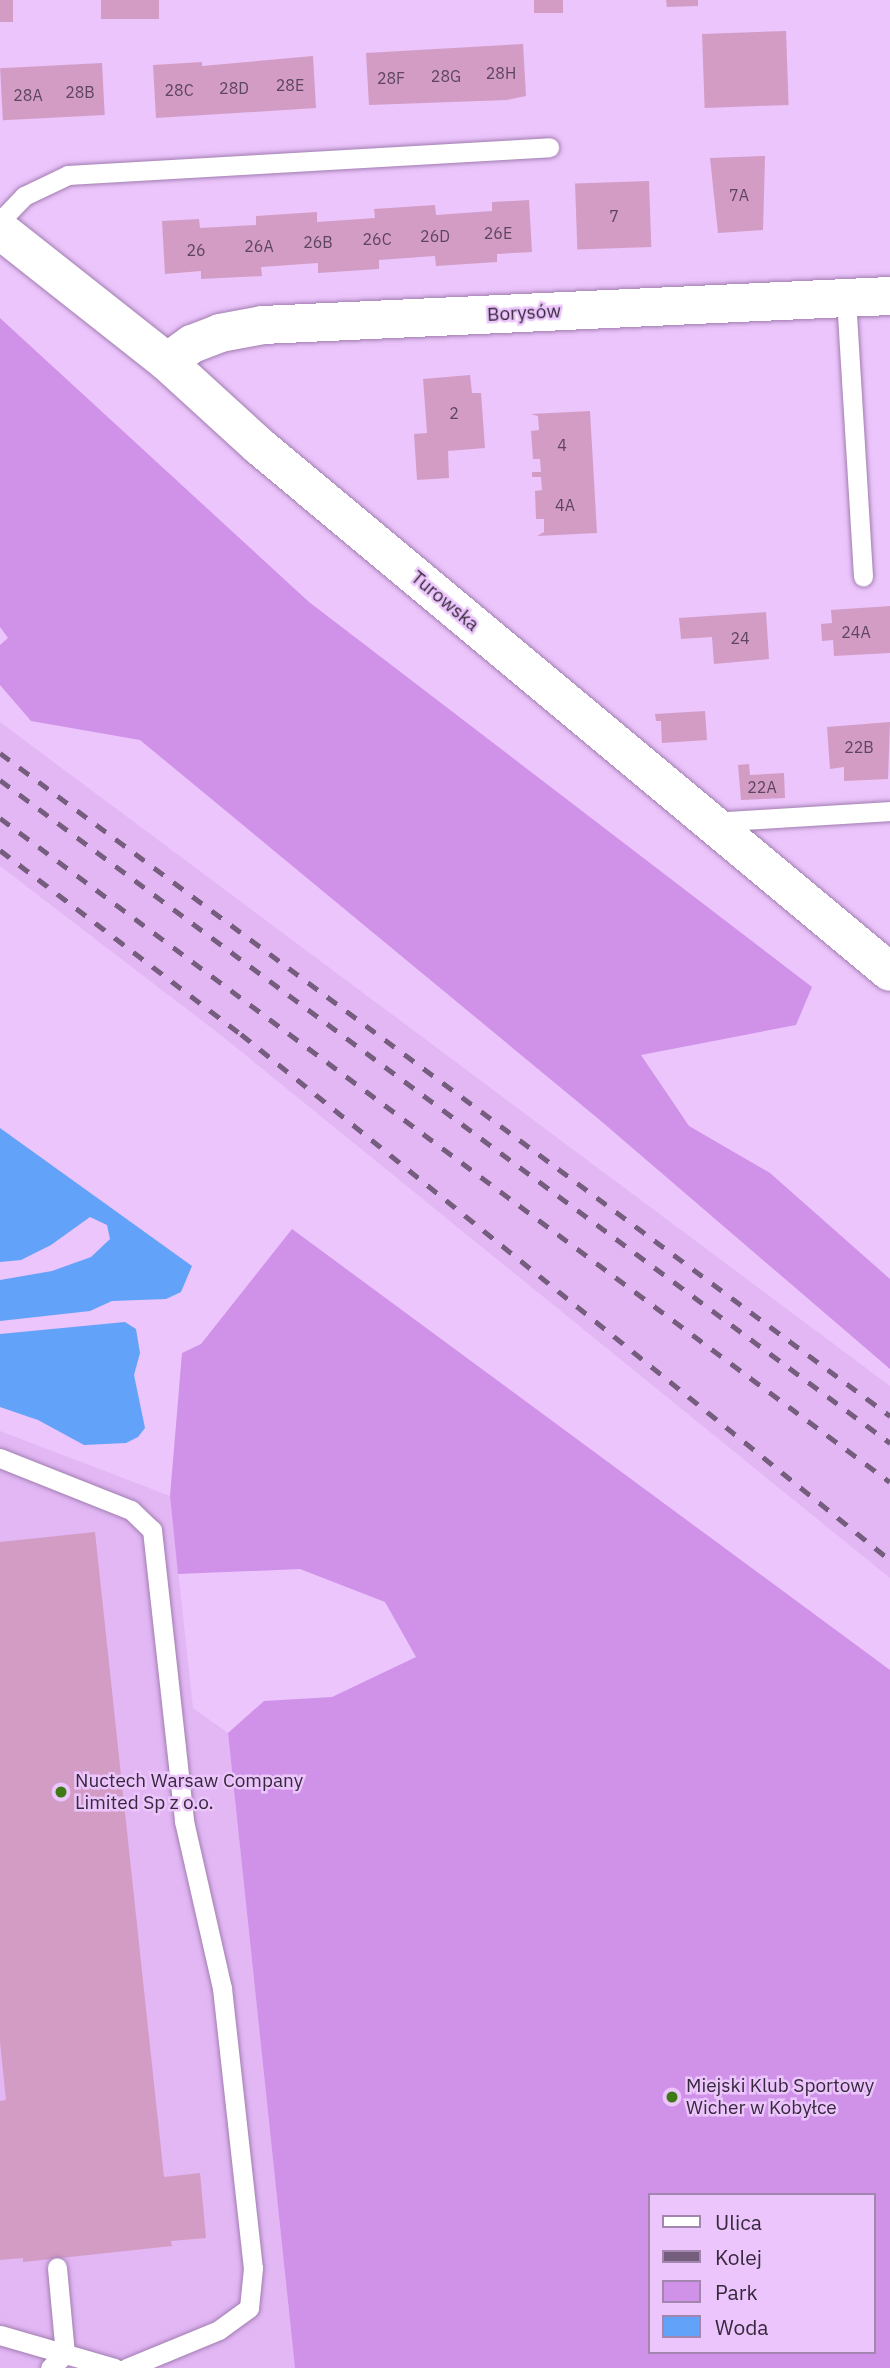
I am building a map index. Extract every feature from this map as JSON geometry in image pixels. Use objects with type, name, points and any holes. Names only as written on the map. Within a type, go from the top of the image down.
[{"type":"street","name":"Turowska","points":[[0,230],[167,362],[258,446],[889,971]]},
{"type":"street","name":"Borysów","points":[[167,362],[192,344],[220,332],[263,325],[890,296]]},
{"type":"lane","points":[[0,221],[24,196],[68,175],[550,147]]},
{"type":"lane","points":[[845,298],[863,576]]},
{"type":"lane","points":[[711,822],[890,811]]},
{"type":"lane","points":[[0,1458],[131,1510],[152,1530],[184,1821],[222,1988],[253,2268],[249,2308],[219,2330],[127,2368]]},
{"type":"lane","points":[[57,2267],[65,2354]]},
{"type":"lane","points":[[0,2335],[114,2368]]},
{"type":"lane","points":[[50,2368],[65,2354]]},
{"type":"shaded area","points":[[0,722],[890,1386],[890,1578],[222,1036],[0,866]]},
{"type":"shaded area","points":[[0,1431],[170,1496],[193,1708],[228,1733],[295,2368],[0,2368]]},
{"type":"green space","points":[[0,318],[309,602],[812,987],[796,1025],[641,1055],[689,1126],[770,1173],[890,1279],[890,1369],[601,1121],[140,740],[31,721],[0,685],[0,645],[8,638],[0,627]]},
{"type":"green space","points":[[292,1229],[890,1670],[890,2368],[295,2368],[228,1733],[264,1701],[332,1697],[416,1657],[385,1602],[300,1569],[178,1574],[170,1496],[182,1353],[201,1344]]},
{"type":"water","points":[[0,1128],[192,1266],[181,1292],[166,1299],[112,1301],[90,1311],[0,1321],[0,1280],[52,1271],[91,1257],[110,1239],[107,1225],[90,1217],[51,1245],[21,1260],[0,1262]]},
{"type":"water","points":[[125,1322],[136,1329],[140,1353],[134,1375],[145,1428],[138,1437],[126,1443],[84,1445],[38,1420],[0,1407],[0,1334]]},
{"type":"building","points":[[0,0],[13,0],[13,22],[0,22]]},
{"type":"building","points":[[101,0],[159,0],[159,19],[101,19]]},
{"type":"building","points":[[534,0],[563,0],[563,13],[534,13]]},
{"type":"building","points":[[666,0],[698,0],[698,6],[667,7]]},
{"type":"building","points":[[786,31],[789,105],[705,108],[702,34]]},
{"type":"building","points":[[523,44],[526,96],[507,100],[369,105],[366,53]]},
{"type":"building","points":[[313,56],[316,108],[156,118],[153,65],[202,62],[202,66]]},
{"type":"building","points":[[102,63],[105,115],[3,120],[0,68]]},
{"type":"building","points":[[765,156],[763,230],[718,233],[710,158]]},
{"type":"building","points":[[649,181],[651,247],[577,250],[575,184]]},
{"type":"building","points":[[529,200],[532,252],[497,254],[497,262],[436,266],[435,256],[379,260],[379,269],[318,273],[318,263],[261,267],[262,276],[201,279],[201,271],[165,274],[162,221],[199,219],[200,228],[256,225],[256,216],[317,212],[317,222],[375,218],[374,209],[435,205],[436,215],[492,211],[492,202]]},
{"type":"building","points":[[470,375],[472,393],[481,393],[485,448],[448,451],[449,478],[417,480],[414,434],[427,433],[423,379]]},
{"type":"building","points":[[590,411],[597,533],[537,536],[544,532],[544,519],[536,519],[535,491],[542,490],[541,477],[532,477],[532,472],[541,472],[540,459],[533,459],[531,431],[539,430],[538,416],[531,414]]},
{"type":"building","points":[[890,606],[890,653],[834,656],[833,640],[822,641],[821,624],[832,623],[831,610]]},
{"type":"building","points":[[766,612],[769,659],[714,664],[712,637],[681,639],[679,618]]},
{"type":"building","points":[[705,711],[707,740],[662,743],[661,721],[656,721],[655,714]]},
{"type":"building","points":[[890,722],[888,779],[844,781],[844,767],[830,769],[827,727]]},
{"type":"building","points":[[749,764],[750,775],[784,773],[785,798],[741,800],[738,765]]},
{"type":"building","name":"Nuctech Warsaw Company Limited Sp z o.o.","points":[[95,1532],[164,2177],[200,2173],[206,2238],[171,2241],[172,2246],[23,2262],[23,2258],[0,2260],[0,2101],[6,2100],[0,2042],[0,1542]]},
{"type":"railway","points":[[0,753],[890,1416]]},
{"type":"railway","points":[[0,780],[890,1443]]},
{"type":"railway","points":[[0,818],[890,1482]]},
{"type":"railway","points":[[0,850],[241,1034],[890,1560]]},
{"type":"place","name":"Nuctech Warsaw Company Limited Sp z o.o.","points":[[61,1792]]},
{"type":"place","name":"Miejski Klub Sportowy Wicher w Kobyłce","points":[[672,2097]]}]
